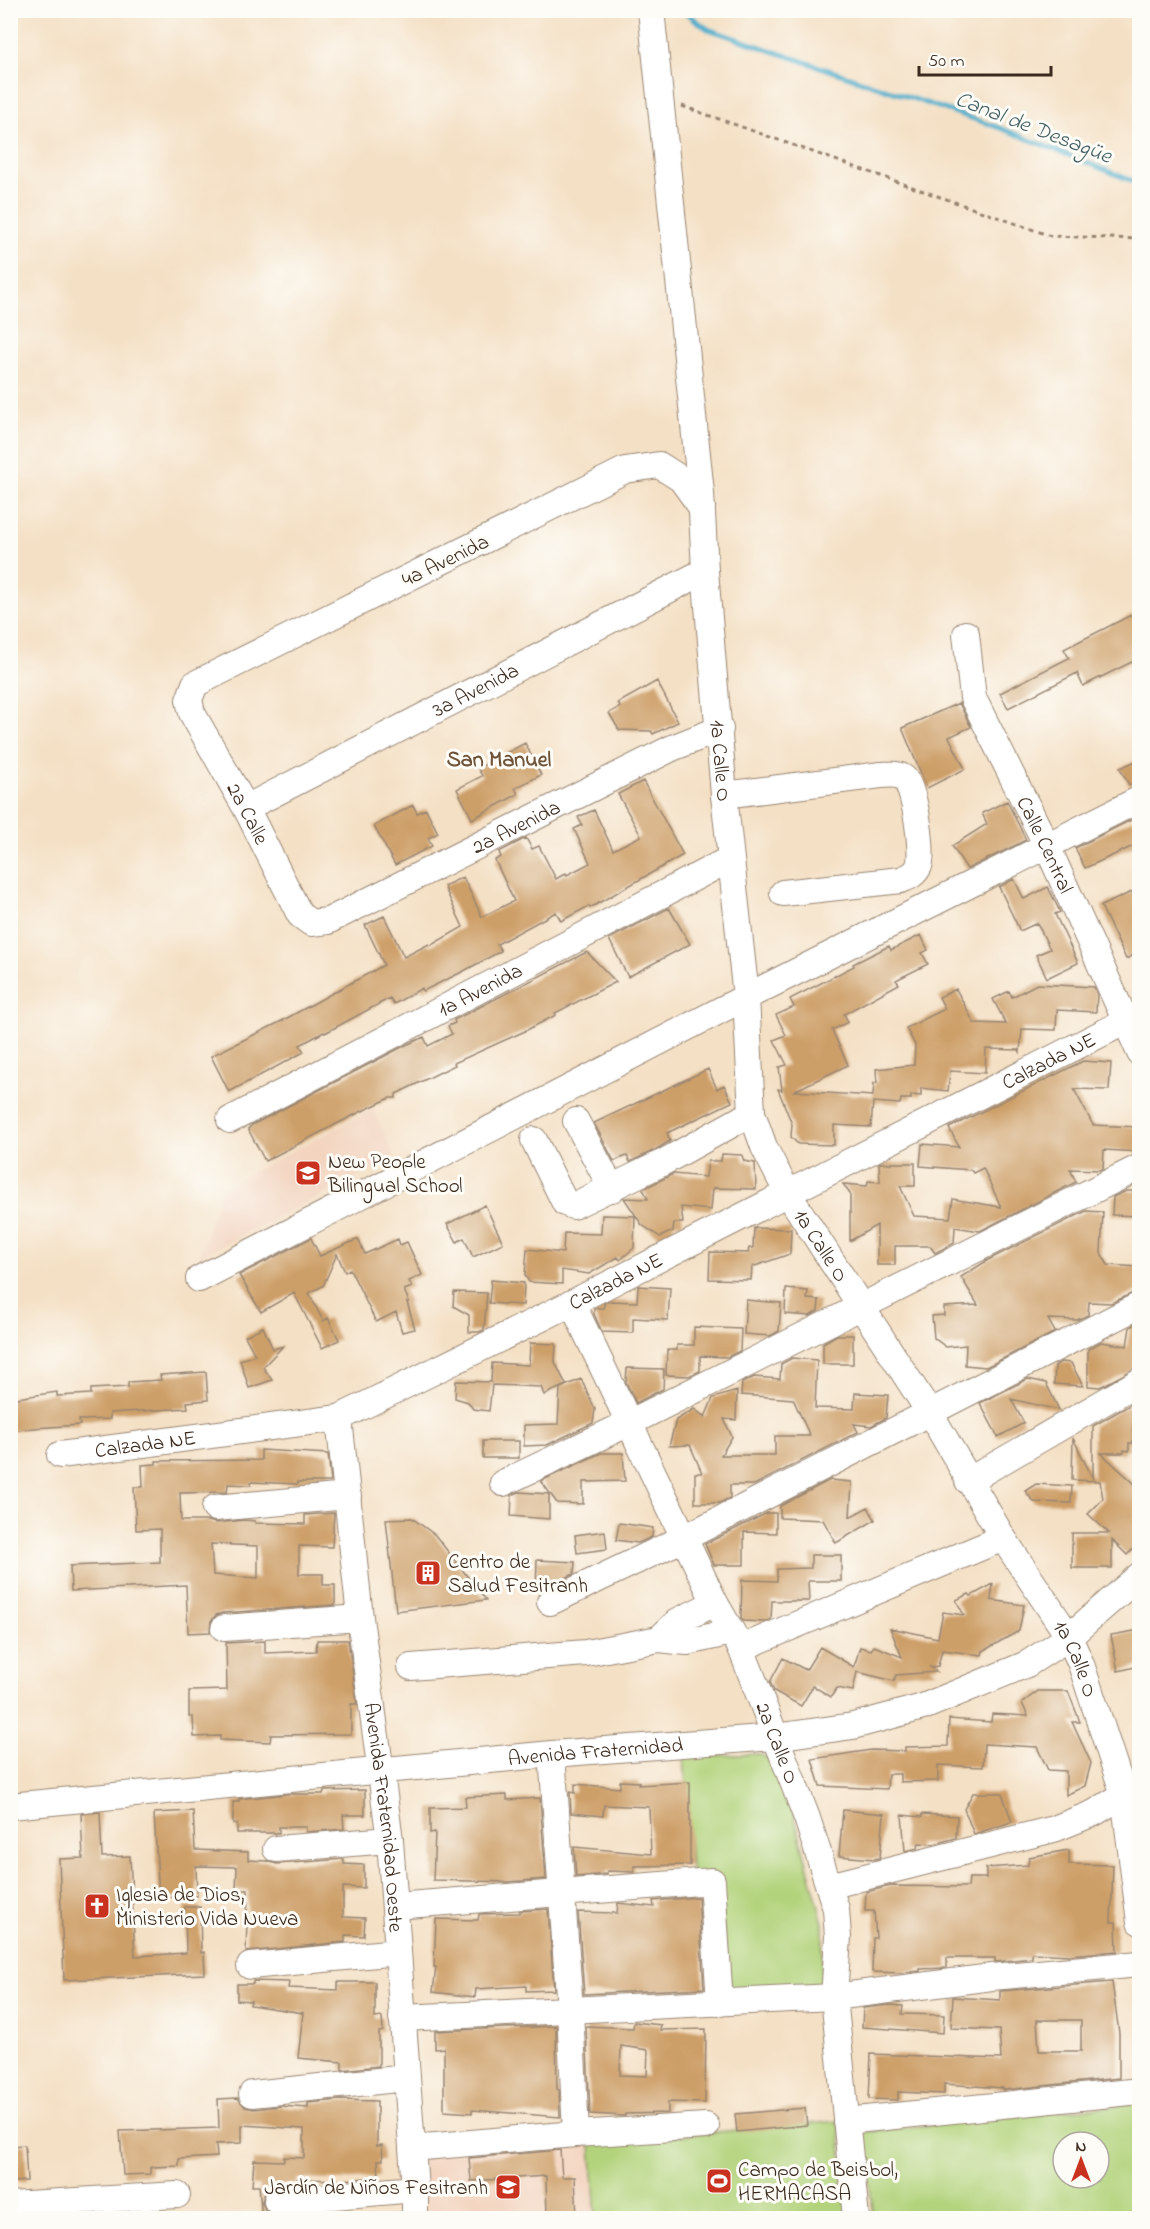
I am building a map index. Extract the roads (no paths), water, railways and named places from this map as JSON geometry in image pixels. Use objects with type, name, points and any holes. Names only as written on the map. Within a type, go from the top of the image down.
[{"type":"street","name":"1a Calle O","points":[[651,10],[702,508],[705,571],[724,795],[746,997],[752,1113],[764,1147],[788,1192],[930,1413],[1003,1538],[1069,1637],[1132,1790],[1140,1922]]},
{"type":"street","name":"4a Avenida","points":[[189,700],[195,684],[625,470],[659,465],[681,479],[702,508]]},
{"type":"street","name":"3a Avenida","points":[[246,808],[705,571]]},
{"type":"street","name":"Calle Central","points":[[966,634],[973,698],[1132,1018],[1140,1053]]},
{"type":"street","name":"2a Calle","points":[[189,700],[192,713],[246,808],[300,915],[311,923]]},
{"type":"street","name":"2a Avenida","points":[[311,923],[328,921],[672,748],[720,729]]},
{"type":"street","points":[[724,795],[881,775],[896,775],[903,778],[910,787],[922,853],[918,868],[912,876],[900,880],[783,893]]},
{"type":"street","points":[[199,1279],[746,997],[1140,799]]},
{"type":"street","name":"1a Avenida","points":[[230,1119],[730,859]]},
{"type":"street","name":"Calzada NE","points":[[60,1455],[339,1418],[572,1303],[1132,1018]]},
{"type":"street","points":[[534,1140],[565,1203],[573,1206],[612,1189],[752,1113]]},
{"type":"street","points":[[576,1121],[612,1189]]},
{"type":"street","points":[[503,1483],[629,1423],[1140,1167]]},
{"type":"street","name":"2a Calle O","points":[[572,1303],[715,1603],[736,1640],[807,1818],[830,1886],[836,1909],[838,1937],[834,1997],[856,2218]]},
{"type":"street","points":[[550,1602],[684,1538],[1140,1305]]},
{"type":"street","points":[[968,1481],[1140,1381]]},
{"type":"street","name":"Avenida Fraternidad Oeste","points":[[339,1418],[360,1618],[390,1840],[415,2189],[415,2218]]},
{"type":"street","points":[[215,1508],[348,1496]]},
{"type":"street","points":[[411,1667],[586,1653],[660,1639],[736,1640],[1003,1538]]},
{"type":"street","name":"Avenida Fraternidad","points":[[10,1806],[382,1769],[775,1737],[853,1726],[923,1707],[1027,1664],[1069,1637],[1140,1575]]},
{"type":"street","points":[[660,1639],[678,1622],[715,1603]]},
{"type":"street","points":[[224,1628],[360,1618]]},
{"type":"street","points":[[552,1754],[570,2010],[576,2134]]},
{"type":"street","points":[[830,1886],[1054,1829],[1094,1812],[1132,1790]]},
{"type":"street","points":[[276,1850],[390,1840]]},
{"type":"street","points":[[394,1906],[712,1881],[720,2003]]},
{"type":"street","points":[[250,1966],[398,1952]]},
{"type":"street","points":[[402,2018],[834,1997],[992,1977],[1140,1964]]},
{"type":"street","points":[[252,2094],[407,2078]]},
{"type":"street","points":[[846,2121],[1140,2091]]},
{"type":"street","points":[[412,2148],[706,2126]]},
{"type":"street","points":[[277,2201],[415,2189]]},
{"type":"street","points":[[10,2205],[177,2195]]},
{"type":"waterway","name":"Canal de Desagüe","points":[[682,10],[708,29],[1003,129],[1140,184]]},
{"type":"place","name":"New People Bilingual School","points":[[308,1173]]},
{"type":"place","name":"Centro de Salud Fesitranh","points":[[428,1573]]},
{"type":"place","name":"Iglesia de Dios, Ministerio Vida Nueva","points":[[97,1906]]},
{"type":"place","name":"Campo de Beisbol, HERMACASA","points":[[719,2181]]},
{"type":"place","name":"Jardín de Niños Fesitranh","points":[[508,2187]]},
{"type":"district","name":"San Manuel","points":[[499,758]]}]
